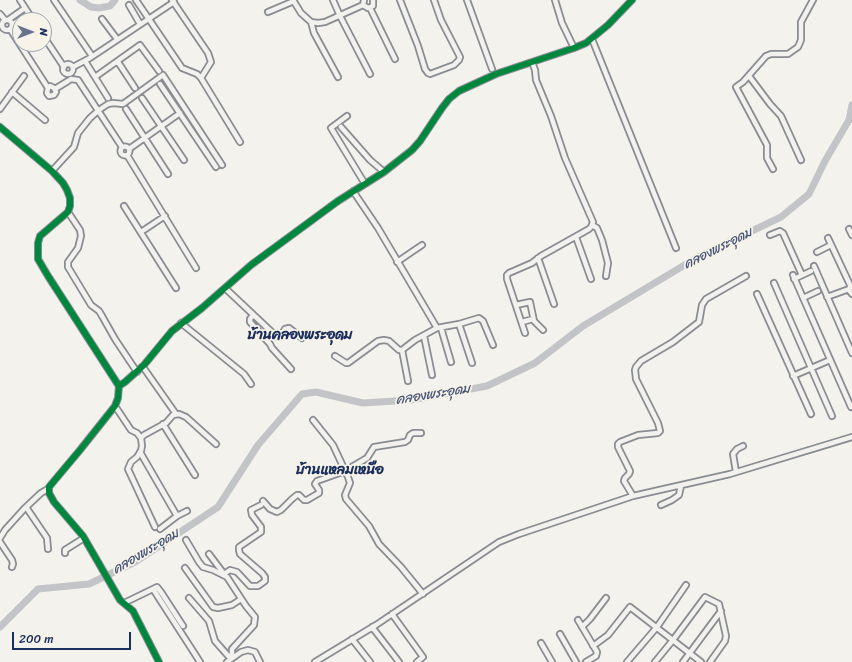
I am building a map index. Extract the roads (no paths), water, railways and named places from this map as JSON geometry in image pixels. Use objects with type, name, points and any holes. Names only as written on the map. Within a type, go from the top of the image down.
[{"type":"street","points":[[20,0],[28,12]]},
{"type":"street","points":[[54,0],[92,56]]},
{"type":"street","points":[[136,0],[182,68],[197,74],[201,78],[240,142]]},
{"type":"street","points":[[268,12],[294,0],[301,13],[311,22],[314,33],[338,77]]},
{"type":"street","points":[[333,0],[370,74]]},
{"type":"street","points":[[370,8],[373,4],[373,0]]},
{"type":"street","points":[[400,0],[418,46],[425,69],[430,74],[454,65],[460,57],[441,20],[434,0]]},
{"type":"street","points":[[467,0],[492,69]]},
{"type":"street","points":[[555,0],[562,23],[574,48]]},
{"type":"street","points":[[119,386],[143,367],[163,341],[181,323],[202,308],[251,265],[338,201],[384,172],[412,150],[449,99],[459,91],[484,78],[574,48],[592,39],[617,17],[632,0]]},
{"type":"street","points":[[773,169],[767,158],[767,145],[736,87],[749,76],[766,56],[771,54],[788,54],[798,47],[801,22],[813,0]]},
{"type":"street","points":[[52,49],[64,67],[64,71],[68,74],[72,72],[73,67],[92,56],[173,1],[208,53],[211,62],[201,78]]},
{"type":"street","points":[[311,22],[325,22],[340,16],[363,2],[367,8],[370,8],[396,59]]},
{"type":"street","points":[[129,5],[140,24]]},
{"type":"street","points":[[11,27],[5,30],[2,24],[25,8]]},
{"type":"street","points":[[0,14],[11,27],[48,88],[47,93],[51,96],[55,94],[55,89],[71,79],[78,80],[122,147]]},
{"type":"street","points":[[102,19],[117,39]]},
{"type":"street","points":[[592,39],[676,248]]},
{"type":"street","points":[[96,77],[140,45],[160,71]]},
{"type":"street","points":[[85,60],[108,98]]},
{"type":"street","points":[[118,62],[135,88]]},
{"type":"street","points":[[532,62],[536,80],[551,116],[565,158],[592,225],[597,228],[602,240],[608,263],[606,276]]},
{"type":"street","points":[[64,67],[68,64],[73,67]]},
{"type":"street","points":[[52,171],[74,147],[78,133],[90,118],[99,110],[112,103],[123,104],[163,75],[222,165]]},
{"type":"street","points":[[0,109],[24,76]]},
{"type":"street","points":[[749,76],[780,116],[801,160]]},
{"type":"street","points":[[160,84],[216,167]]},
{"type":"street","points":[[48,88],[52,86],[55,89]]},
{"type":"street","points":[[12,92],[45,120]]},
{"type":"street","points":[[142,98],[184,160]]},
{"type":"street","points":[[126,109],[168,174]]},
{"type":"street","points":[[127,155],[129,149],[180,113]]},
{"type":"street","points":[[347,116],[332,127],[332,130],[365,184]]},
{"type":"street","points":[[0,127],[52,171],[63,182],[67,190],[70,198],[68,212],[40,236],[38,243],[38,259],[119,386],[118,398],[115,406],[48,489],[41,493],[26,507],[5,530],[0,538]]},
{"type":"street","points":[[341,127],[370,160],[384,172]]},
{"type":"street","points":[[122,147],[125,146],[129,149]]},
{"type":"street","points":[[122,147],[120,154],[123,156],[127,155]]},
{"type":"street","points":[[127,155],[196,268]]},
{"type":"street","points":[[353,191],[378,228],[397,262],[439,328],[451,362]]},
{"type":"street","points":[[124,206],[176,288]]},
{"type":"street","points":[[68,212],[80,230],[81,236],[78,248],[68,262],[68,267],[91,305],[99,311],[115,339],[137,372]]},
{"type":"street","points":[[141,232],[165,216]]},
{"type":"street","points":[[526,333],[507,279],[507,275],[532,263],[538,258],[589,229],[592,225]]},
{"type":"street","points":[[849,229],[852,235]]},
{"type":"street","points":[[770,235],[780,231],[783,233],[802,275]]},
{"type":"street","points":[[576,237],[591,279]]},
{"type":"street","points":[[828,238],[851,287],[849,292],[852,294]]},
{"type":"street","points":[[397,262],[422,245]]},
{"type":"street","points":[[817,252],[831,245]]},
{"type":"street","points":[[538,258],[554,304]]},
{"type":"street","points":[[814,266],[852,353]]},
{"type":"street","points":[[811,271],[793,277],[830,360],[850,399],[851,407]]},
{"type":"street","points":[[633,496],[624,481],[630,471],[618,447],[618,444],[638,435],[658,433],[660,431],[658,423],[636,379],[636,367],[641,361],[673,342],[699,322],[702,305],[706,299],[746,276]]},
{"type":"street","points":[[774,283],[832,416]]},
{"type":"street","points":[[827,297],[851,287]]},
{"type":"street","points":[[225,288],[277,337],[280,337],[287,328],[291,329],[302,338]]},
{"type":"street","points":[[803,298],[818,291]]},
{"type":"street","points":[[757,294],[810,414]]},
{"type":"street","points":[[516,305],[530,302],[533,319],[543,330]]},
{"type":"street","points":[[253,315],[250,322],[290,369]]},
{"type":"street","points":[[402,350],[415,340],[439,328],[459,324],[477,318],[480,318],[483,321],[492,345]]},
{"type":"street","points":[[522,322],[533,319]]},
{"type":"street","points":[[181,323],[244,374],[251,384]]},
{"type":"street","points":[[459,324],[472,363]]},
{"type":"street","points":[[424,336],[432,374]]},
{"type":"street","points":[[335,356],[348,363],[378,341],[384,340],[389,341],[399,350],[402,350]]},
{"type":"street","points":[[402,350],[408,381]]},
{"type":"street","points":[[793,376],[830,360]]},
{"type":"street","points":[[143,367],[176,414],[186,417],[216,444]]},
{"type":"street","points":[[115,406],[131,430],[137,433],[141,438],[142,446],[140,452],[131,462],[128,469],[158,528],[187,510]]},
{"type":"street","points":[[141,438],[176,414]]},
{"type":"street","points":[[313,420],[334,445],[345,471],[350,483],[345,491],[346,499],[370,526],[379,544],[401,567],[422,594]]},
{"type":"street","points":[[163,424],[195,475]]},
{"type":"street","points":[[224,574],[230,570],[237,572],[250,586],[258,586],[265,582],[265,577],[262,573],[240,554],[239,550],[239,547],[261,532],[261,527],[252,515],[251,510],[262,503],[270,509],[279,512],[297,495],[304,500],[317,494],[319,492],[316,484],[317,481],[345,471],[367,458],[374,447],[405,442],[408,440],[410,435],[421,433]]},
{"type":"street","points":[[315,662],[372,627],[500,542],[531,530],[633,496],[736,472],[852,437]]},
{"type":"street","points":[[736,472],[734,454],[737,449],[743,446]]},
{"type":"street","points":[[140,452],[177,516]]},
{"type":"street","points":[[661,504],[672,500],[679,495],[681,486]]},
{"type":"street","points":[[48,489],[51,497],[78,529],[101,564],[120,600],[133,611],[159,662]]},
{"type":"street","points":[[26,507],[47,538],[48,550]]},
{"type":"street","points":[[65,553],[65,550],[84,538]]},
{"type":"street","points":[[186,540],[203,567],[224,574]]},
{"type":"street","points":[[0,542],[12,560],[12,567]]},
{"type":"street","points":[[209,554],[256,619],[254,625],[232,650],[231,659]]},
{"type":"street","points":[[185,568],[213,607],[218,608],[232,605],[241,599]]},
{"type":"street","points":[[627,662],[657,627],[686,585]]},
{"type":"street","points":[[124,603],[157,587],[183,626]]},
{"type":"street","points":[[153,589],[200,662]]},
{"type":"street","points":[[189,598],[209,621],[214,641],[231,659]]},
{"type":"street","points":[[582,627],[606,598]]},
{"type":"street","points":[[655,662],[704,598],[708,598],[718,602],[726,638],[710,662]]},
{"type":"street","points":[[593,646],[608,635],[630,607],[701,662]]},
{"type":"street","points":[[683,662],[721,611]]},
{"type":"street","points":[[392,614],[423,657],[417,662]]},
{"type":"street","points":[[578,620],[597,654],[586,662]]},
{"type":"street","points":[[372,627],[400,662]]},
{"type":"street","points":[[560,634],[576,662]]},
{"type":"street","points":[[352,639],[370,662]]},
{"type":"street","points":[[541,643],[552,662]]},
{"type":"street","points":[[231,659],[241,652],[248,650],[255,652],[260,662]]},
{"type":"waterway","points":[[80,0],[91,7],[99,8],[110,6],[115,0]]},
{"type":"waterway","name":"คลองพระอุดม","points":[[0,627],[38,589],[89,584],[135,562],[218,507],[258,445],[302,394],[316,392],[363,403],[411,400],[487,386],[535,363],[583,326],[698,257],[781,217],[809,194],[825,161],[849,120],[852,105]]},
{"type":"district","name":"บ้านคลองพระอุดม","points":[[300,335]]},
{"type":"district","name":"บ้านแหลมเหนือ","points":[[340,470]]}]
